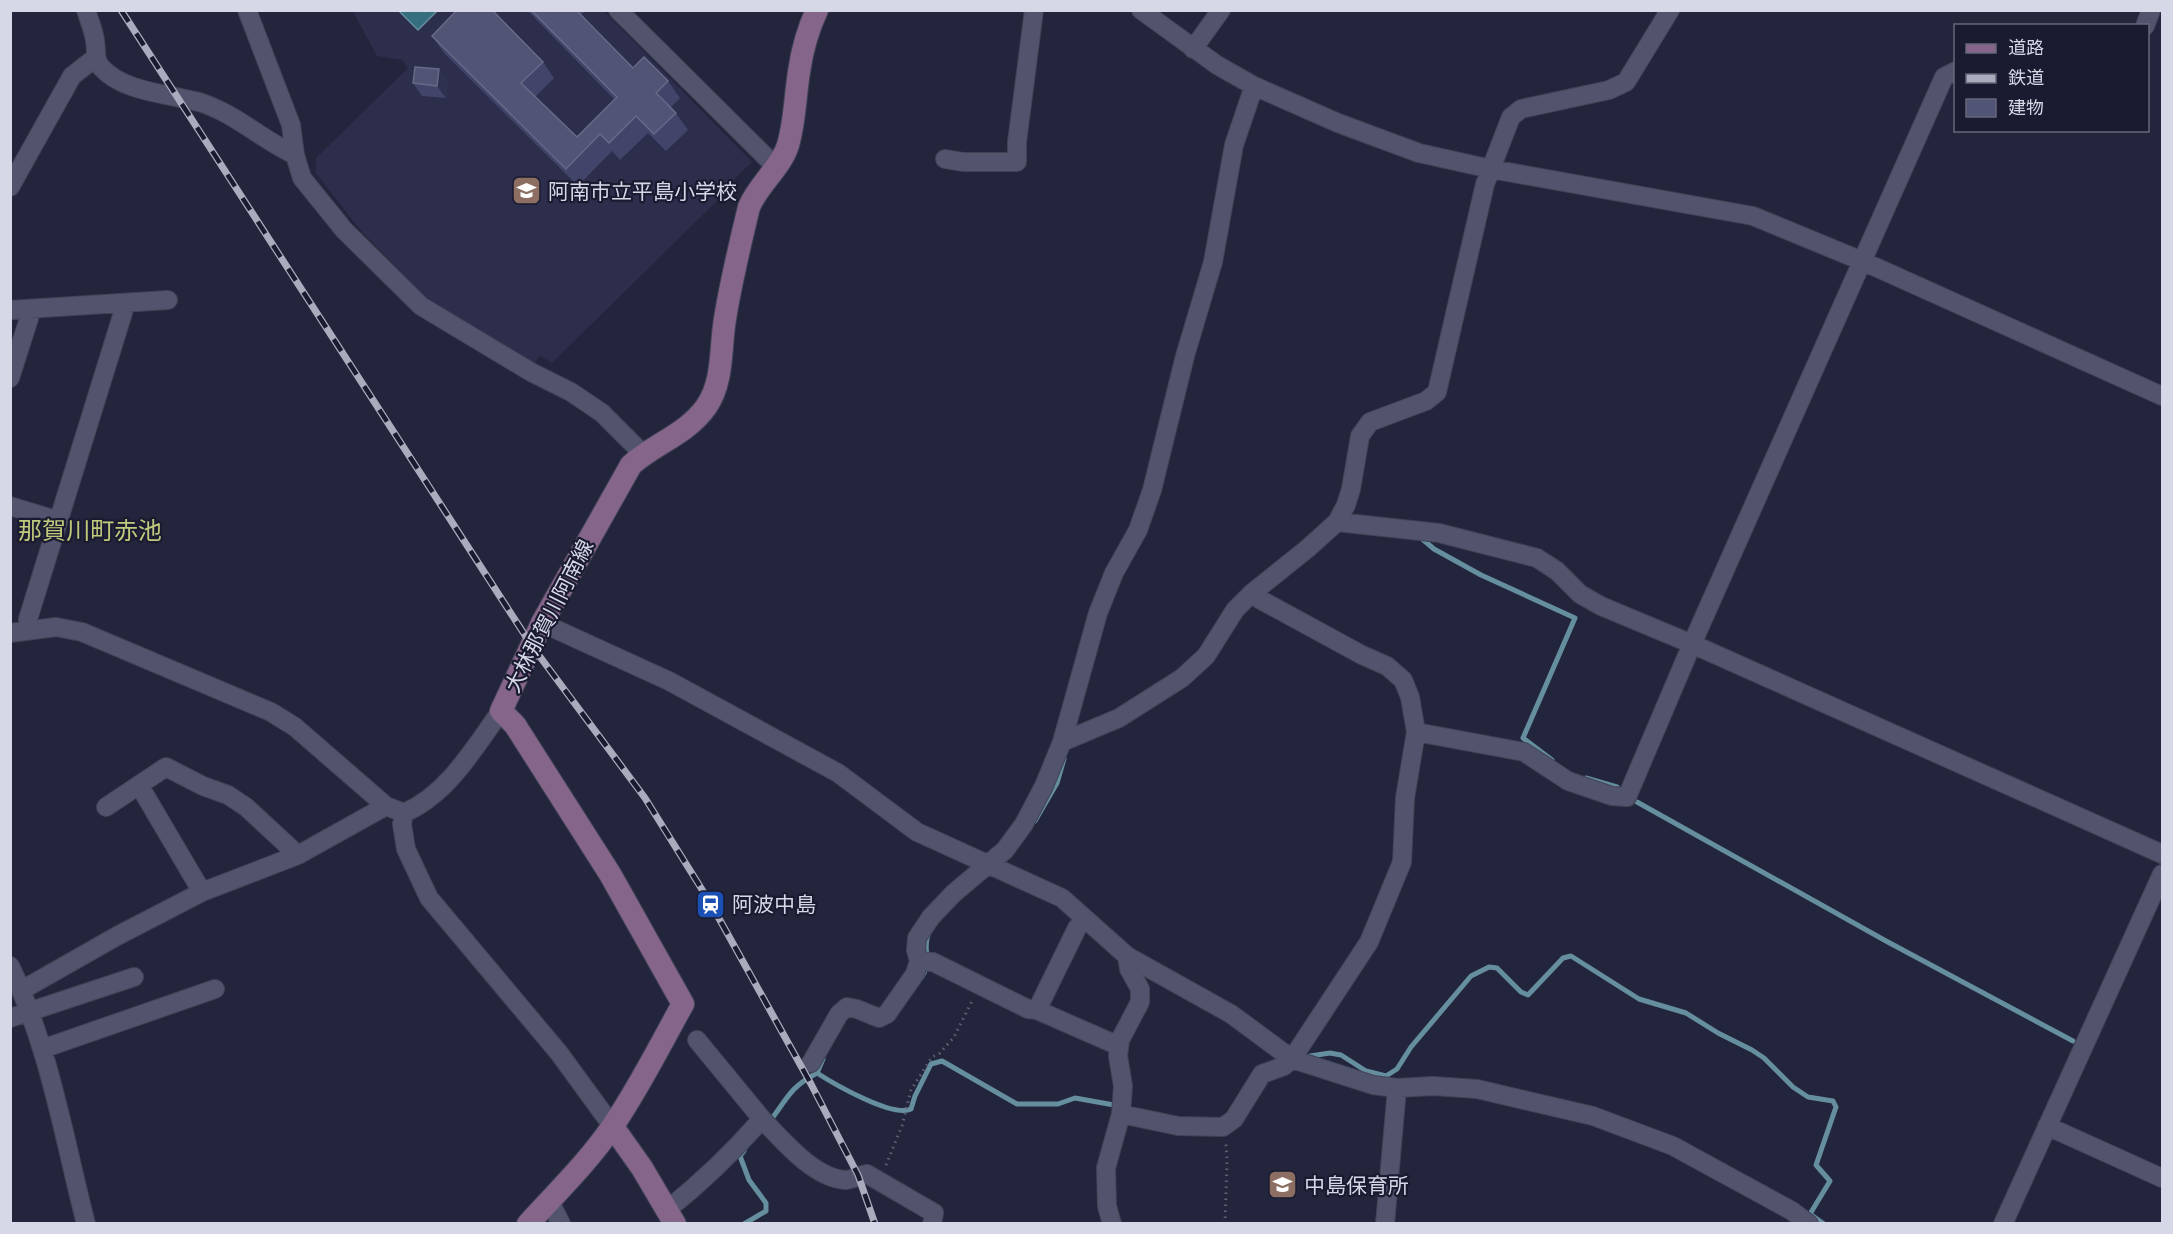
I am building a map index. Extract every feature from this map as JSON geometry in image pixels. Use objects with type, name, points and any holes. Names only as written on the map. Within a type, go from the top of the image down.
[{"type":"main road","name":"大林那賀川阿南線","points":[[528,1224],[613,1127],[683,1004],[610,874],[515,724],[501,711],[542,623],[631,465],[644,454],[686,429],[707,407],[716,387],[724,320],[749,207],[754,194],[787,149],[793,127],[799,71],[810,24],[817,10]]},
{"type":"main road","points":[[613,1127],[642,1168],[671,1217]]},
{"type":"street","points":[[247,10],[291,125],[303,178],[344,230],[421,306],[602,413],[644,454]]},
{"type":"street","points":[[618,10],[775,166]]},
{"type":"street","points":[[945,159],[963,162],[1017,162],[1017,142],[1034,10]]},
{"type":"street","points":[[1142,10],[1193,49],[1254,86],[1338,123],[1419,153],[1491,169],[1753,216],[1862,261],[2163,396]]},
{"type":"street","points":[[1193,49],[1221,10]]},
{"type":"street","points":[[1062,742],[1119,718],[1182,678],[1206,656],[1236,610],[1255,596],[1337,522],[1351,489],[1360,436],[1370,422],[1426,401],[1437,392],[1485,184],[1511,117],[1521,109],[1609,90],[1626,82],[1670,10]]},
{"type":"street","points":[[86,11],[95,42],[95,58],[103,69],[120,80],[148,92],[200,102],[248,125],[275,146],[296,155]]},
{"type":"street","points":[[10,187],[17,155],[72,76],[95,58]]},
{"type":"street","points":[[1416,732],[1524,752],[1568,781],[1612,796],[1627,797],[1692,644],[1944,77],[1954,72]]},
{"type":"street","points":[[1119,1046],[1037,1010],[1028,1009],[926,961],[916,950],[917,938],[931,917],[954,893],[1005,850],[1024,824],[1044,786],[1062,742],[1098,613],[1114,573],[1138,530],[1152,490],[1185,356],[1213,262],[1234,145],[1254,86]]},
{"type":"street","points":[[10,310],[168,300]]},
{"type":"street","points":[[20,631],[28,619],[126,303]]},
{"type":"street","points":[[10,378],[32,309]]},
{"type":"street","points":[[10,506],[58,521]]},
{"type":"street","points":[[1337,522],[1422,533],[1439,533],[1537,558],[1557,571],[1580,594],[1601,606],[1692,644],[2163,854]]},
{"type":"street","points":[[1121,1114],[1178,1126],[1223,1127],[1234,1119],[1262,1074],[1284,1066],[1292,1059],[1369,942],[1402,862],[1405,798],[1416,732],[1410,697],[1403,680],[1387,666],[1362,655],[1255,596]]},
{"type":"street","points":[[542,623],[669,681],[837,773],[916,832],[1062,898],[1127,956],[1231,1014],[1292,1059],[1373,1085],[1397,1088],[1433,1086],[1477,1089],[1593,1116],[1673,1146],[1792,1211],[1809,1224]]},
{"type":"street","points":[[20,631],[56,627],[82,632],[271,712],[295,727],[386,806],[404,813],[418,807],[450,781],[501,711]]},
{"type":"street","points":[[106,807],[166,767],[203,786],[228,795],[246,807],[298,855]]},
{"type":"street","points":[[139,785],[202,892]]},
{"type":"street","points":[[22,990],[117,936],[202,892],[298,855],[386,806]]},
{"type":"street","points":[[404,813],[402,824],[406,849],[429,898],[559,1053],[613,1127]]},
{"type":"street","points":[[2003,1224],[2163,874]]},
{"type":"street","points":[[1037,1010],[1077,928],[1086,920]]},
{"type":"street","points":[[1112,1224],[1107,1206],[1106,1168],[1121,1114],[1123,1086],[1118,1056],[1119,1046],[1140,1002],[1140,989],[1129,969],[1127,956]]},
{"type":"street","points":[[811,1063],[839,1014],[847,1007],[879,1018],[887,1014],[926,961]]},
{"type":"street","points":[[10,966],[22,990],[42,1049],[86,1224]]},
{"type":"street","points":[[10,1018],[134,976]]},
{"type":"street","points":[[42,1049],[215,989]]},
{"type":"street","points":[[697,1040],[765,1122],[806,1162],[830,1178],[848,1180],[867,1174],[934,1213],[932,1224]]},
{"type":"street","points":[[1385,1224],[1397,1088]]},
{"type":"street","points":[[671,1217],[694,1189],[765,1122]]},
{"type":"street","points":[[2047,1126],[2163,1178]]},
{"type":"street","points":[[549,1200],[561,1224]]},
{"type":"path","points":[[879,1180],[893,1150],[911,1090],[932,1057],[940,1053],[954,1037],[980,985]]},
{"type":"path","points":[[1223,1127],[1227,1161],[1225,1224]]},
{"type":"shaded area","name":"阿南市立平島小学校","points":[[352,10],[604,11],[752,162],[730,183],[718,200],[552,363],[540,356],[534,364],[425,297],[360,230],[316,173],[316,158],[408,68],[402,60],[377,56]]},
{"type":"shaded area","points":[[399,11],[437,11],[418,30]]},
{"type":"building","points":[[457,10],[492,10],[543,62],[521,83],[577,137],[617,97],[531,10],[576,10],[633,68],[644,57],[668,81],[656,93],[676,113],[654,134],[636,116],[609,143],[600,134],[566,169],[432,36]]},
{"type":"building","points":[[415,67],[439,69],[437,86],[413,83]]},
{"type":"waterway","points":[[1421,538],[1434,549],[1481,575],[1575,618],[1523,738],[1552,760]]},
{"type":"waterway","points":[[1035,821],[1057,783],[1064,759]]},
{"type":"waterway","points":[[1586,778],[1617,787]]},
{"type":"waterway","points":[[1637,802],[1886,941],[2073,1041]]},
{"type":"waterway","points":[[922,977],[927,966],[926,941],[928,935]]},
{"type":"waterway","points":[[1310,1056],[1330,1053],[1341,1055],[1366,1071],[1386,1076],[1397,1069],[1411,1047],[1471,976],[1489,967],[1497,968],[1521,992],[1528,995],[1563,958],[1571,956],[1639,999],[1686,1013],[1752,1050],[1764,1058],[1793,1087],[1808,1097],[1833,1101],[1836,1107],[1816,1165],[1830,1181],[1810,1214],[1824,1224]]},
{"type":"waterway","points":[[770,1121],[795,1089],[817,1073],[823,1059]]},
{"type":"waterway","points":[[817,1073],[836,1085],[891,1109],[911,1109],[931,1064],[942,1061],[1017,1104],[1058,1104],[1075,1098],[1114,1105]]},
{"type":"waterway","points":[[744,1151],[740,1156],[749,1180],[766,1203],[766,1211],[744,1224]]},
{"type":"railway","points":[[121,10],[532,646],[645,798],[711,904],[811,1084],[858,1175],[875,1224]]},
{"type":"place","name":"阿南市立平島小学校","points":[[527,191]]},
{"type":"place","name":"阿波中島","points":[[711,904]]},
{"type":"place","name":"中島保育所","points":[[1283,1185]]},
{"type":"district","name":"那賀川町赤池","points":[[90,530]]}]
